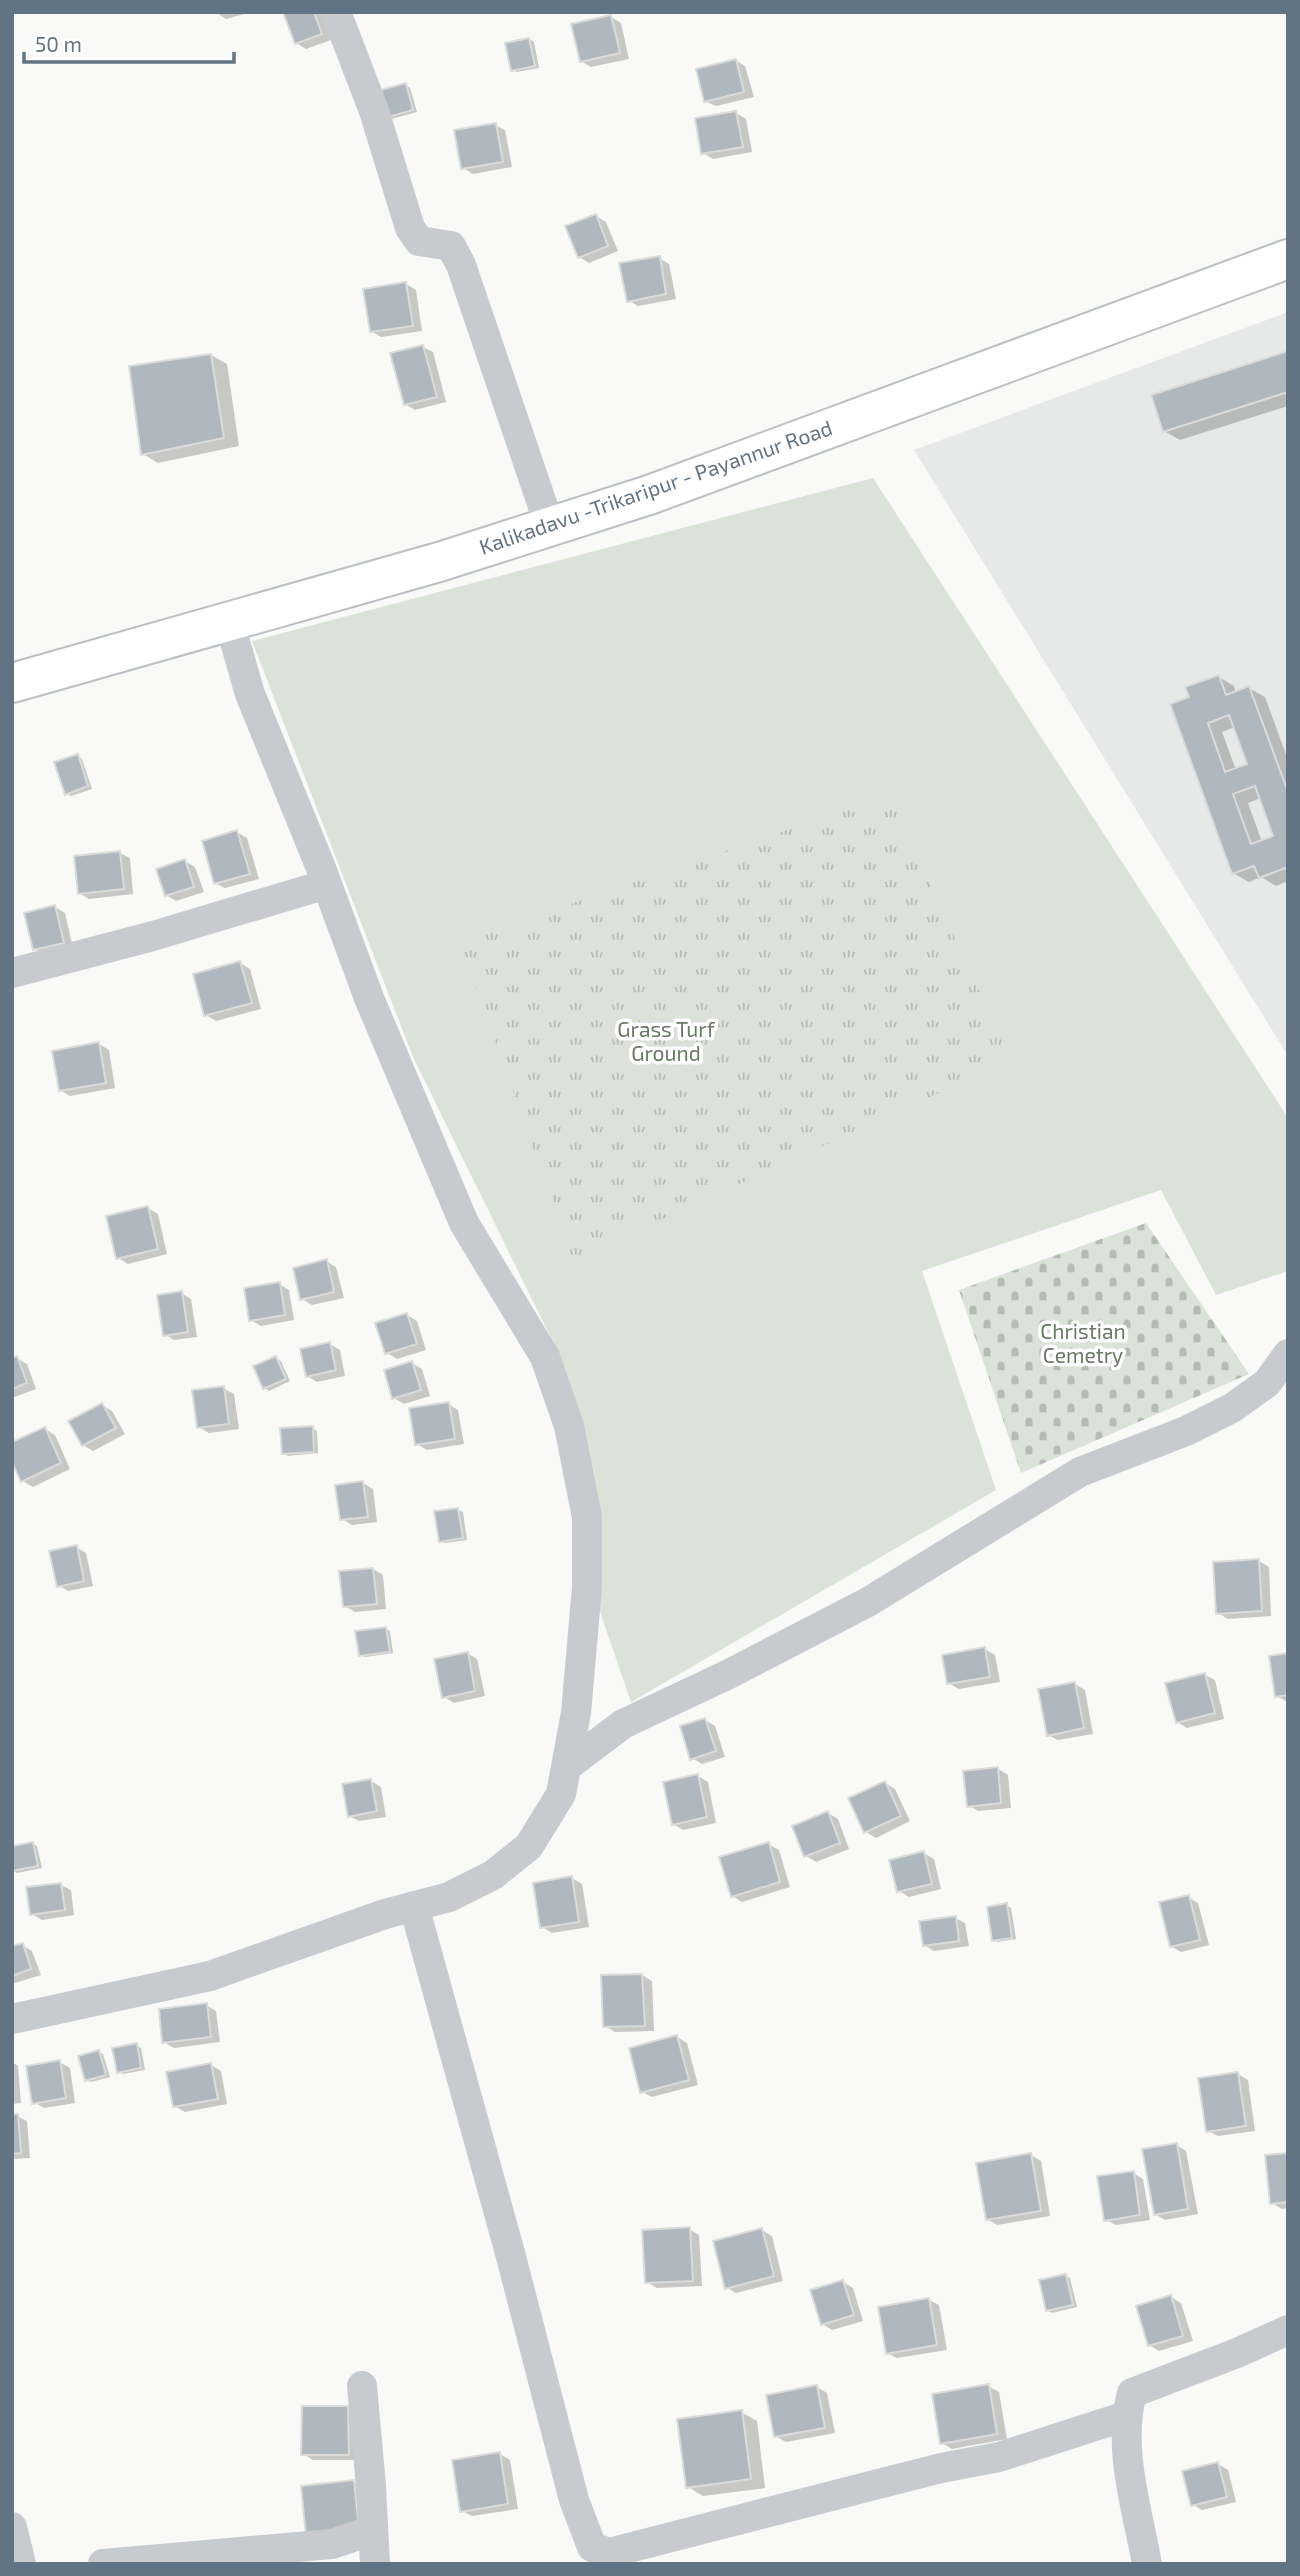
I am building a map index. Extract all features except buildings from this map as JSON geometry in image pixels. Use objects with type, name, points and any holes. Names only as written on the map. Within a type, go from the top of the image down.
[{"type":"main road","name":"Kalikadavu -Trikaripur - Payannur Road","points":[[12,683],[439,562],[649,495],[1288,259]]},
{"type":"street","points":[[336,12],[374,111],[410,228],[419,241],[452,246],[461,265],[550,527]]},
{"type":"street","points":[[12,2018],[210,1976],[385,1914],[449,1897],[494,1875],[529,1846],[561,1794],[576,1713],[587,1587],[587,1517],[569,1426],[545,1357],[464,1223],[369,998],[327,884],[250,694],[229,621]]},
{"type":"street","points":[[12,973],[153,936],[327,884]]},
{"type":"street","points":[[566,1768],[623,1724],[729,1674],[868,1602],[1080,1472],[1186,1431],[1232,1408],[1267,1383],[1288,1354]]},
{"type":"street","points":[[414,1906],[575,2500],[592,2547],[609,2553],[941,2468],[999,2457],[1126,2416]]},
{"type":"street","points":[[1147,2564],[1127,2452],[1126,2416],[1132,2393],[1237,2353],[1288,2330]]},
{"type":"street","points":[[362,2386],[375,2564]]},
{"type":"street","points":[[12,2527],[22,2564]]},
{"type":"street","points":[[103,2564],[332,2544],[373,2530]]},
{"type":"shaded area","points":[[1288,312],[1288,1056],[914,450]]},
{"type":"green space","points":[[873,478],[1288,1118],[1288,1271],[1216,1295],[1161,1190],[922,1271],[996,1490],[631,1702],[597,1603],[594,1472],[550,1336],[413,1057],[252,641]]},
{"type":"green space","name":"Grass Turf Ground","points":[[889,795],[1011,1060],[573,1260],[460,942]]},
{"type":"green space","name":"Christian Cemetry","points":[[1146,1223],[1249,1374],[1021,1473],[959,1290]]}]
